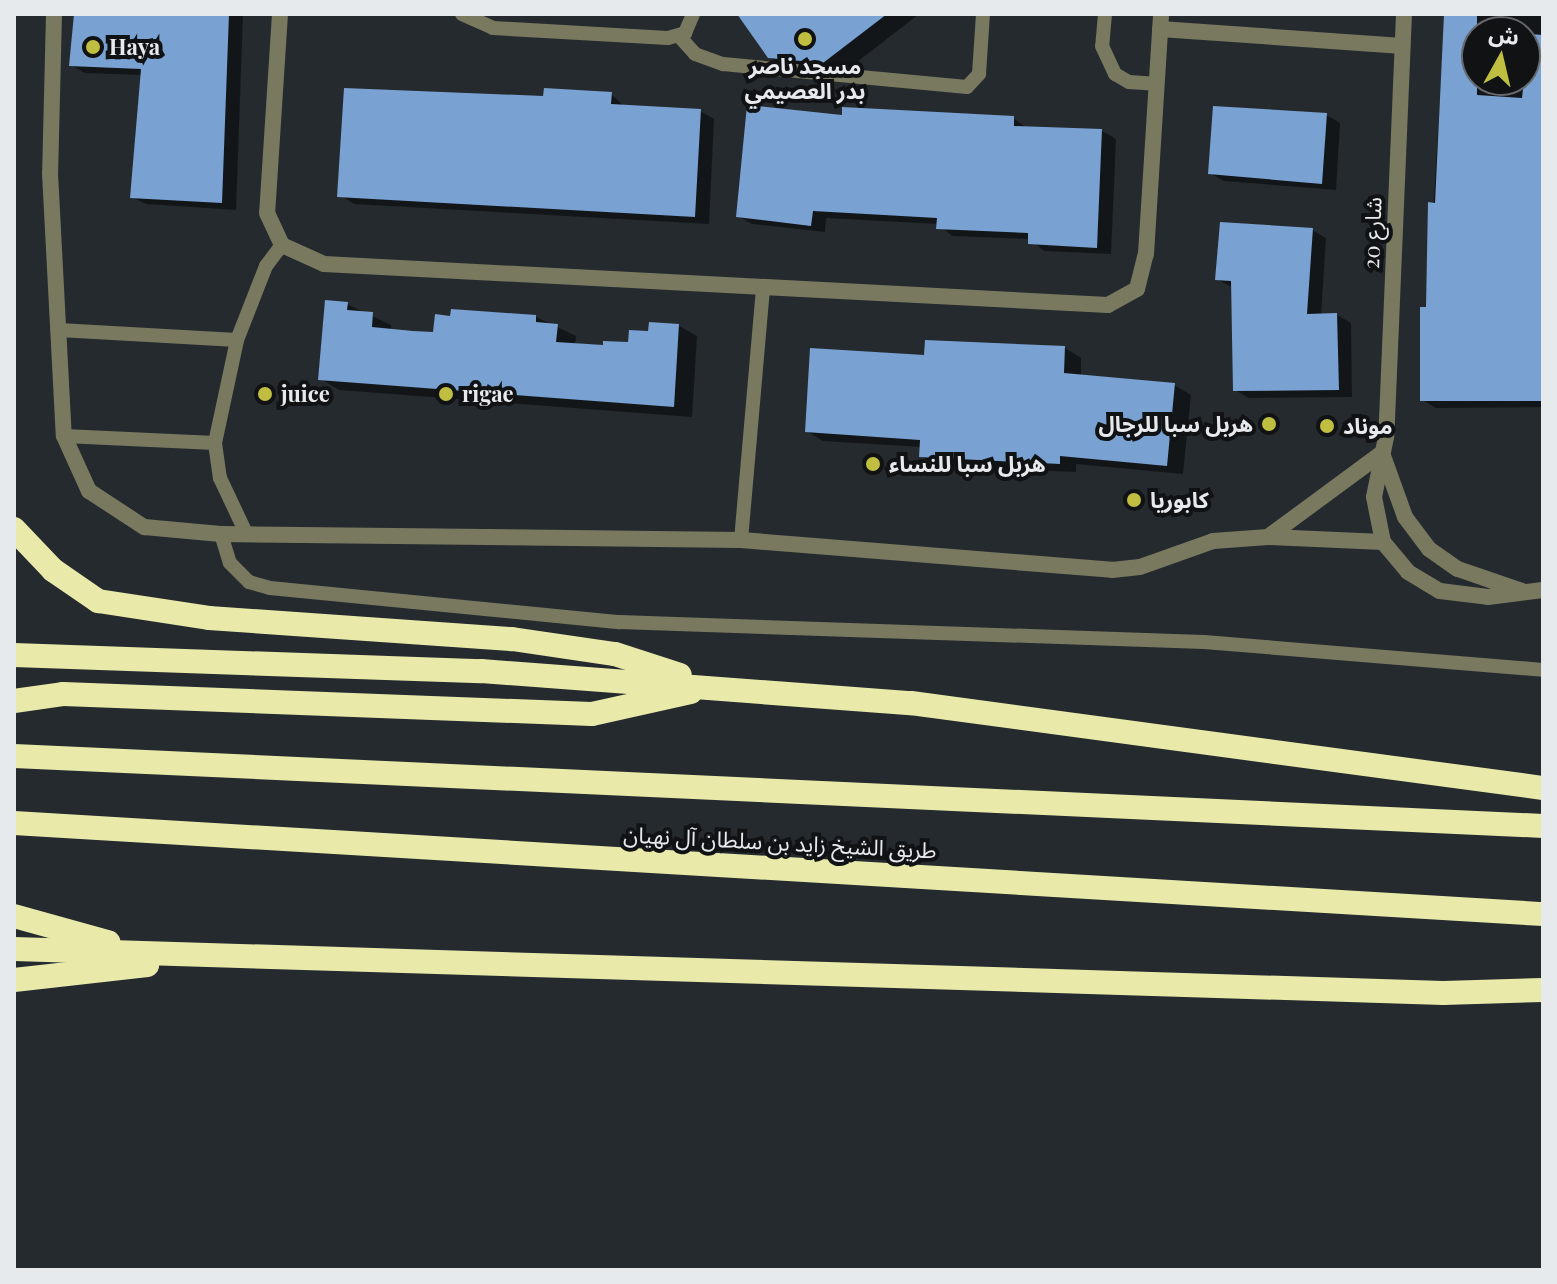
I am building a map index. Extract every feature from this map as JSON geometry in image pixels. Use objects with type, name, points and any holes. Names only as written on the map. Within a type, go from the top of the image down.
[{"type":"highway","points":[[14,529],[53,570],[98,601],[209,618],[512,639],[615,654],[712,686]]},
{"type":"highway","points":[[14,655],[481,671],[712,686],[1036,717],[1543,788]]},
{"type":"highway","points":[[14,701],[63,694],[592,714],[712,686]]},
{"type":"highway","points":[[14,756],[1543,826]]},
{"type":"highway","name":"طريق الشيخ زايد بن سلطان آل نهيان","points":[[14,823],[1543,914]]},
{"type":"highway","points":[[14,916],[156,954]]},
{"type":"highway","points":[[14,949],[217,958],[1443,993],[1543,990]]},
{"type":"highway","points":[[14,980],[217,958]]},
{"type":"street","points":[[54,14],[50,173],[64,436],[89,491],[144,527],[221,534],[741,540],[1112,570],[1140,567],[1213,541],[1268,537],[1383,542],[1408,572],[1440,591],[1488,597],[1543,590]]},
{"type":"street","points":[[280,14],[267,213],[282,245],[324,264],[1108,305],[1137,289],[1146,254],[1161,22],[1402,46]]},
{"type":"street","name":"شارع 20","points":[[1383,542],[1374,497],[1382,453],[1404,14]]},
{"type":"street","points":[[1268,537],[1382,453],[1405,517],[1429,549],[1458,569],[1523,591]]},
{"type":"lane","points":[[462,14],[493,28],[679,36],[695,54],[723,64],[967,87],[979,74],[983,14]]},
{"type":"lane","points":[[679,36],[693,14]]},
{"type":"lane","points":[[1105,14],[1102,46],[1115,74],[1129,82],[1155,84]]},
{"type":"lane","points":[[246,533],[220,478],[215,443],[237,340],[266,266],[282,245]]},
{"type":"lane","points":[[741,540],[763,289]]},
{"type":"lane","points":[[59,330],[237,340]]},
{"type":"lane","points":[[64,436],[215,443]]},
{"type":"lane","points":[[221,534],[230,563],[249,582],[270,588],[619,622],[1204,642],[1543,670]]},
{"type":"building","points":[[74,14],[229,14],[222,203],[130,198],[141,69],[69,66]]},
{"type":"building","name":"مسجد ناصر بدر العصيمي","points":[[737,14],[887,14],[823,63],[768,58]]},
{"type":"building","points":[[1444,14],[1477,14],[1461,16],[1461,96],[1541,96],[1543,35],[1543,401],[1420,401],[1420,307],[1426,307],[1428,202],[1435,203]]},
{"type":"building","points":[[344,88],[543,96],[544,88],[612,92],[611,104],[701,109],[695,217],[337,197]]},
{"type":"building","points":[[747,105],[842,115],[842,107],[1014,116],[1014,126],[1102,129],[1097,248],[1028,244],[1028,233],[936,229],[937,218],[813,211],[811,226],[736,217]]},
{"type":"building","points":[[1213,106],[1327,113],[1322,184],[1208,174]]},
{"type":"building","points":[[1220,222],[1313,228],[1307,314],[1337,313],[1339,390],[1233,391],[1231,281],[1215,280]]},
{"type":"building","points":[[325,300],[348,302],[347,310],[373,312],[372,327],[413,331],[433,332],[435,314],[450,316],[451,309],[536,315],[536,322],[558,324],[556,342],[603,345],[603,341],[628,342],[629,330],[648,331],[649,322],[679,324],[674,407],[318,380]]},
{"type":"building","points":[[925,340],[1065,346],[1064,373],[1175,383],[1167,466],[1060,456],[1060,464],[919,457],[920,440],[805,432],[810,348],[924,355]]},
{"type":"place","name":"مسجد ناصر بدر العصيمي","points":[[805,39]]},
{"type":"place","name":"Haya","points":[[93,47]]},
{"type":"place","name":"juice","points":[[265,394]]},
{"type":"place","name":"rigae","points":[[446,394]]},
{"type":"place","name":"هربل سبا للرجال","points":[[1269,424]]},
{"type":"place","name":"موناد","points":[[1327,426]]},
{"type":"place","name":"هربل سبا للنساء","points":[[873,464]]},
{"type":"place","name":"كابوريا","points":[[1134,500]]}]
